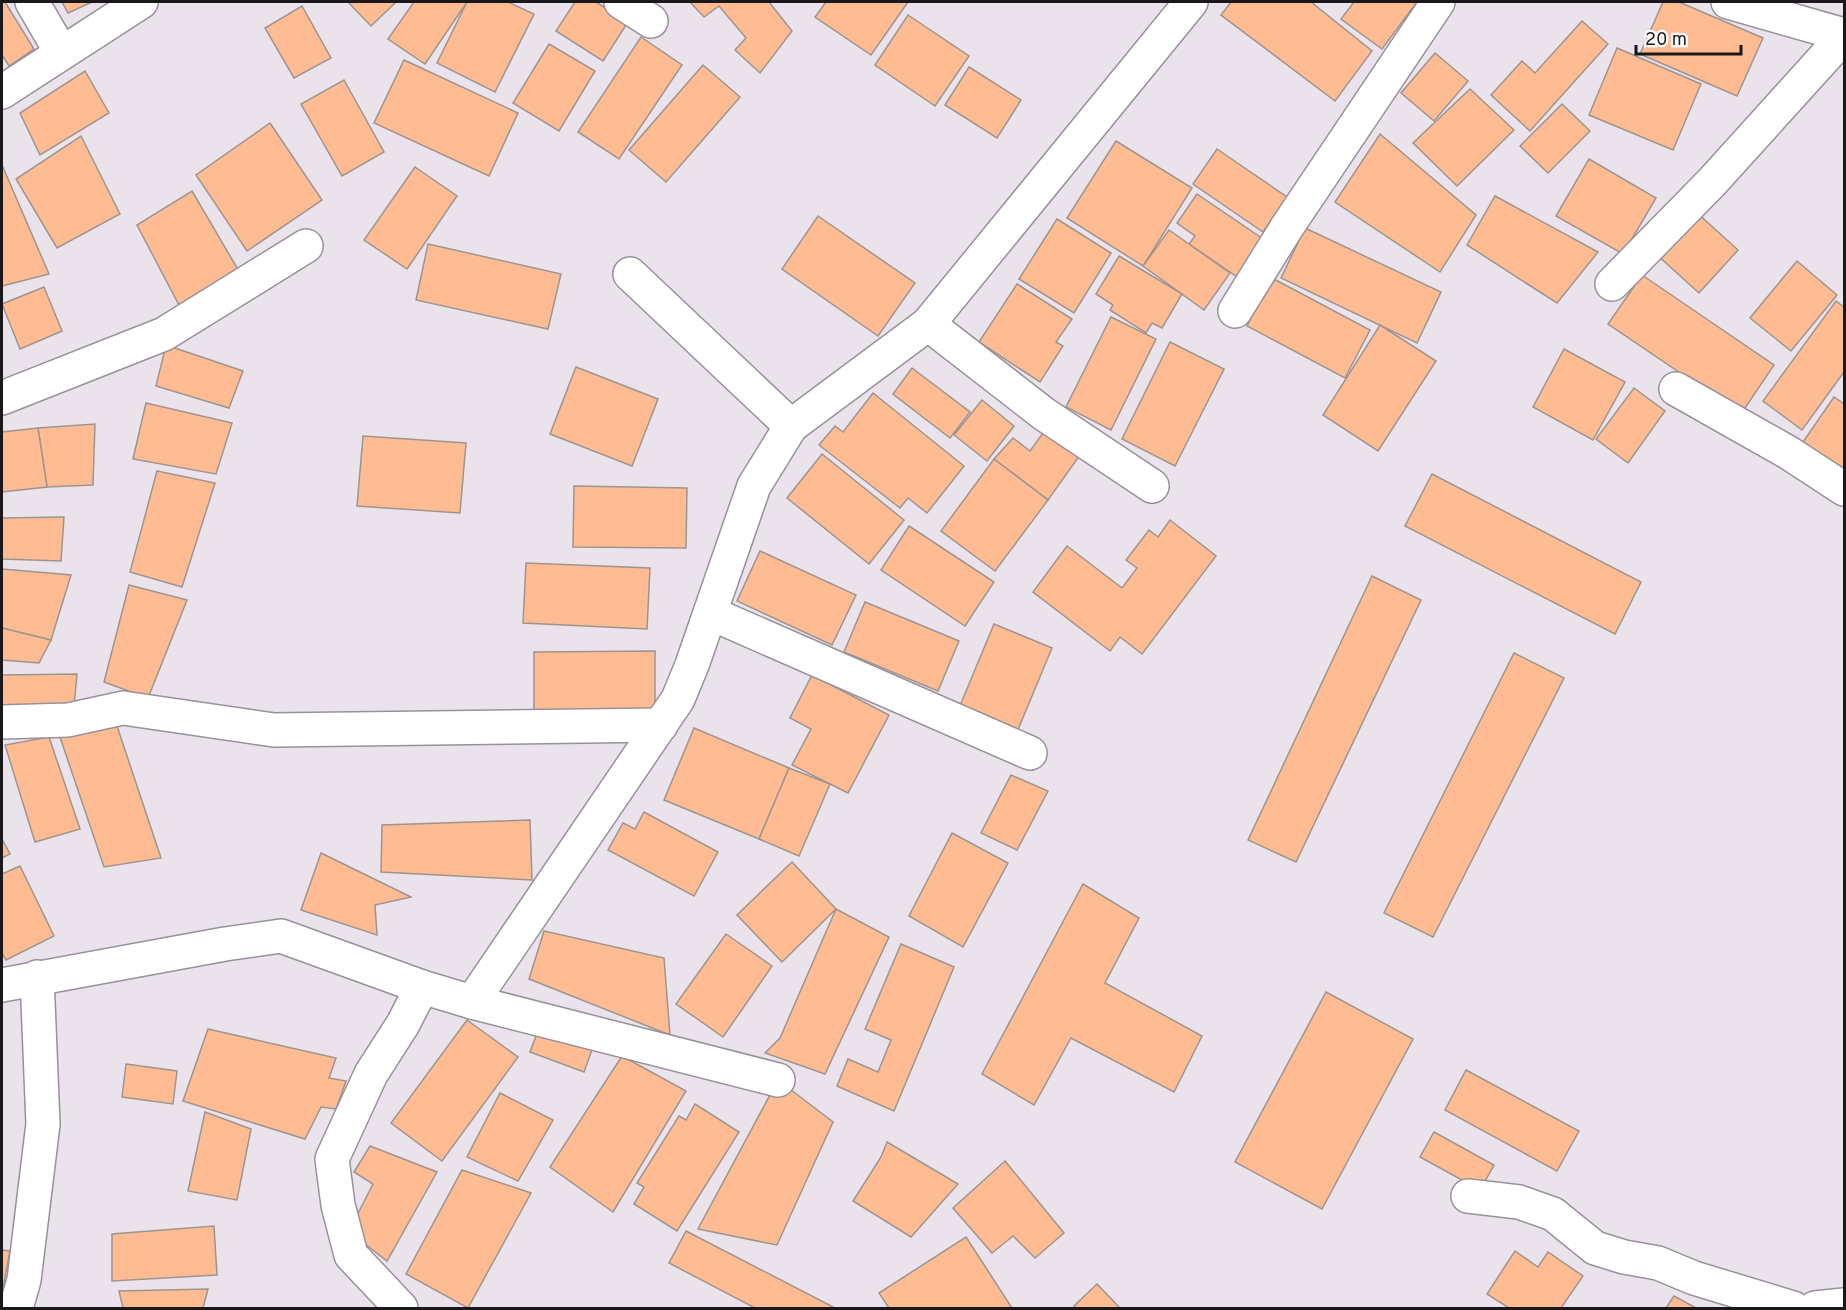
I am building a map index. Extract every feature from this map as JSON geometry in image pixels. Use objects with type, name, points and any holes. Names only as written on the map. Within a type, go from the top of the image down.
[{"type":"street","points":[[32,2],[61,52]]},
{"type":"street","points":[[2,92],[141,2]]},
{"type":"street","points":[[621,2],[651,21]]},
{"type":"street","points":[[472,1002],[678,699],[754,486],[791,426],[928,324],[1191,2]]},
{"type":"street","points":[[1235,311],[1287,227],[1438,2]]},
{"type":"street","points":[[1612,284],[1712,182],[1845,35],[1728,2]]},
{"type":"street","points":[[2,398],[164,334],[306,246]]},
{"type":"street","points":[[630,274],[791,426]]},
{"type":"street","points":[[928,324],[1044,414],[1152,486]]},
{"type":"street","points":[[1676,389],[1789,453],[1845,489]]},
{"type":"street","points":[[710,613],[1030,753]]},
{"type":"street","points":[[2,722],[68,720],[123,708],[274,730],[661,725]]},
{"type":"street","points":[[2,985],[37,977],[281,936],[422,987],[472,1002],[778,1080]]},
{"type":"street","points":[[16,1308],[24,1280],[43,1124],[37,977]]},
{"type":"street","points":[[400,1308],[351,1255],[338,1205],[332,1159],[371,1074],[403,1024],[422,987]]},
{"type":"street","points":[[1468,1196],[1519,1202],[1553,1214],[1595,1248],[1624,1257],[1658,1263],[1694,1278],[1793,1308]]},
{"type":"street","points":[[1815,1308],[1845,1305]]},
{"type":"building","points":[[2,2],[5,2],[34,49],[9,66],[2,55]]},
{"type":"building","points":[[62,2],[92,2],[68,13]]},
{"type":"building","points":[[348,2],[396,2],[371,26]]},
{"type":"building","points":[[414,2],[467,2],[425,64],[388,39]]},
{"type":"building","points":[[467,2],[508,2],[534,14],[495,92],[437,63]]},
{"type":"building","points":[[575,2],[596,2],[628,22],[603,61],[556,31]]},
{"type":"building","points":[[690,2],[769,2],[792,31],[760,73],[735,50],[746,38],[719,6],[704,17]]},
{"type":"building","points":[[826,2],[908,2],[871,55],[815,17]]},
{"type":"building","points":[[1231,2],[1311,2],[1372,51],[1335,101],[1221,15]]},
{"type":"building","points":[[1354,2],[1417,2],[1382,49],[1341,19]]},
{"type":"building","points":[[1663,2],[1679,2],[1763,38],[1737,96],[1640,54]]},
{"type":"building","points":[[302,6],[331,58],[294,78],[265,28]]},
{"type":"building","points":[[908,15],[969,56],[935,106],[875,65]]},
{"type":"building","points":[[1582,21],[1608,44],[1530,131],[1491,95],[1522,61],[1535,73]]},
{"type":"building","points":[[641,37],[682,65],[619,159],[578,132]]},
{"type":"building","points":[[549,44],[595,71],[559,131],[513,103]]},
{"type":"building","points":[[1617,48],[1701,84],[1673,150],[1589,115]]},
{"type":"building","points":[[1435,53],[1468,81],[1434,121],[1401,93]]},
{"type":"building","points":[[404,60],[518,113],[489,176],[374,123]]},
{"type":"building","points":[[703,65],[740,97],[666,182],[629,150]]},
{"type":"building","points":[[969,67],[1021,100],[997,138],[945,105]]},
{"type":"building","points":[[85,71],[109,113],[40,155],[20,113]]},
{"type":"building","points":[[344,80],[384,152],[342,176],[301,104]]},
{"type":"building","points":[[1470,89],[1514,130],[1457,186],[1413,143]]},
{"type":"building","points":[[1562,104],[1590,131],[1548,173],[1520,146]]},
{"type":"building","points":[[270,123],[322,200],[247,251],[196,175]]},
{"type":"building","points":[[1380,134],[1476,215],[1440,272],[1335,202]]},
{"type":"building","points":[[81,136],[120,214],[57,248],[16,179]]},
{"type":"building","points":[[1116,141],[1192,188],[1143,266],[1067,218]]},
{"type":"building","points":[[1217,149],[1287,197],[1263,232],[1193,184]]},
{"type":"building","points":[[1589,159],[1656,198],[1623,254],[1556,216]]},
{"type":"building","points":[[2,165],[49,274],[2,286]]},
{"type":"building","points":[[415,167],[457,196],[407,269],[364,240]]},
{"type":"building","points":[[192,191],[240,273],[181,309],[137,225]]},
{"type":"building","points":[[1197,194],[1266,241],[1240,279],[1189,244],[1195,236],[1177,223]]},
{"type":"building","points":[[1495,196],[1598,252],[1557,303],[1467,245]]},
{"type":"building","points":[[1695,211],[1738,250],[1699,293],[1656,254]]},
{"type":"building","points":[[818,216],[915,283],[878,336],[782,269]]},
{"type":"building","points":[[1057,219],[1111,253],[1074,313],[1019,279]]},
{"type":"building","points":[[1305,228],[1441,292],[1417,343],[1281,278]]},
{"type":"building","points":[[1169,230],[1230,273],[1204,310],[1143,266]]},
{"type":"building","points":[[428,244],[561,274],[548,329],[416,300]]},
{"type":"building","points":[[1119,256],[1182,294],[1162,328],[1152,323],[1146,333],[1110,310],[1113,305],[1096,294]]},
{"type":"building","points":[[1797,261],[1837,295],[1791,351],[1750,318]]},
{"type":"building","points":[[1642,275],[1774,365],[1741,414],[1608,324]]},
{"type":"building","points":[[1272,278],[1370,330],[1345,378],[1247,326]]},
{"type":"building","points":[[1017,284],[1072,319],[1056,342],[1063,346],[1040,382],[979,342]]},
{"type":"building","points":[[44,287],[62,331],[20,349],[2,304]]},
{"type":"building","points":[[1836,301],[1844,307],[1844,372],[1802,430],[1763,401]]},
{"type":"building","points":[[1111,317],[1156,339],[1111,430],[1066,407]]},
{"type":"building","points":[[1380,325],[1436,361],[1378,451],[1323,415]]},
{"type":"building","points":[[1170,342],[1224,369],[1175,466],[1122,439]]},
{"type":"building","points":[[166,345],[243,371],[229,408],[156,386]]},
{"type":"building","points":[[1564,349],[1625,382],[1593,440],[1533,407]]},
{"type":"building","points":[[576,367],[658,399],[632,466],[550,434]]},
{"type":"building","points":[[912,368],[970,412],[950,438],[893,394]]},
{"type":"building","points":[[1634,388],[1665,411],[1628,463],[1596,439]]},
{"type":"building","points":[[873,393],[964,466],[927,513],[908,498],[900,508],[819,445],[835,426],[843,432]]},
{"type":"building","points":[[1834,397],[1844,404],[1844,470],[1803,442]]},
{"type":"building","points":[[982,400],[1014,426],[987,461],[954,435]]},
{"type":"building","points":[[146,403],[232,423],[216,474],[133,459]]},
{"type":"building","points":[[95,424],[93,485],[47,487],[38,428]]},
{"type":"building","points":[[38,428],[47,487],[2,492],[2,432]]},
{"type":"building","points":[[1046,429],[1080,455],[1048,500],[994,459],[1013,438],[1030,451]]},
{"type":"building","points":[[363,436],[466,443],[460,513],[357,506]]},
{"type":"building","points":[[822,454],[904,520],[869,564],[787,498]]},
{"type":"building","points":[[994,459],[1048,500],[995,571],[941,531]]},
{"type":"building","points":[[157,471],[215,483],[182,587],[130,572]]},
{"type":"building","points":[[1432,474],[1641,582],[1615,634],[1405,526]]},
{"type":"building","points":[[574,486],[687,488],[686,548],[573,547]]},
{"type":"building","points":[[64,517],[61,561],[2,559],[2,518]]},
{"type":"building","points":[[1170,520],[1216,556],[1142,654],[1120,637],[1110,651],[1033,592],[1067,546],[1122,588],[1137,568],[1126,560],[1149,530],[1158,537]]},
{"type":"building","points":[[909,526],[994,582],[965,626],[881,570]]},
{"type":"building","points":[[760,551],[856,595],[832,645],[737,601]]},
{"type":"building","points":[[526,563],[650,568],[647,629],[523,623]]},
{"type":"building","points":[[2,569],[71,575],[51,640],[2,628]]},
{"type":"building","points":[[1372,576],[1421,600],[1296,862],[1248,840]]},
{"type":"building","points":[[129,585],[187,600],[148,698],[104,682]]},
{"type":"building","points":[[865,602],[959,641],[938,691],[844,652]]},
{"type":"building","points":[[994,624],[1052,648],[1017,732],[959,708]]},
{"type":"building","points":[[2,628],[51,640],[39,663],[2,660]]},
{"type":"building","points":[[655,651],[655,713],[534,714],[534,652]]},
{"type":"building","points":[[1514,653],[1564,678],[1433,937],[1384,913]]},
{"type":"building","points":[[77,674],[74,707],[2,711],[2,675]]},
{"type":"building","points":[[812,675],[889,715],[848,793],[792,765],[811,729],[790,718]]},
{"type":"building","points":[[115,720],[161,858],[104,867],[60,737]]},
{"type":"building","points":[[694,728],[789,768],[759,839],[664,800]]},
{"type":"building","points":[[49,737],[80,829],[35,842],[5,745]]},
{"type":"building","points":[[789,768],[830,784],[799,856],[759,839]]},
{"type":"building","points":[[1011,775],[1048,791],[1017,850],[981,833]]},
{"type":"building","points":[[644,812],[718,852],[694,896],[608,850],[623,823],[635,829]]},
{"type":"building","points":[[530,820],[532,880],[381,872],[382,825]]},
{"type":"building","points":[[952,833],[1008,863],[963,947],[909,916]]},
{"type":"building","points":[[2,839],[10,854],[2,858]]},
{"type":"building","points":[[321,853],[411,897],[375,905],[377,935],[301,910]]},
{"type":"building","points":[[792,862],[836,909],[782,962],[737,915]]},
{"type":"building","points":[[20,866],[54,936],[6,960],[2,953],[2,874]]},
{"type":"building","points":[[1083,884],[1139,918],[1105,983],[1202,1036],[1174,1092],[1071,1038],[1034,1105],[982,1074]]},
{"type":"building","points":[[836,909],[889,937],[825,1074],[765,1053],[780,1038]]},
{"type":"building","points":[[544,931],[664,958],[670,1035],[529,979]]},
{"type":"building","points":[[726,934],[772,966],[723,1037],[676,1004]]},
{"type":"building","points":[[901,944],[954,967],[894,1111],[837,1086],[848,1059],[878,1072],[891,1040],[865,1029]]},
{"type":"building","points":[[1326,992],[1413,1039],[1322,1209],[1235,1162]]},
{"type":"building","points":[[467,1020],[518,1057],[442,1161],[391,1123]]},
{"type":"building","points":[[539,1028],[593,1047],[584,1072],[530,1052]]},
{"type":"building","points":[[208,1029],[336,1058],[329,1078],[346,1081],[336,1109],[321,1107],[305,1139],[183,1101]]},
{"type":"building","points":[[622,1056],[686,1091],[613,1212],[550,1167]]},
{"type":"building","points":[[126,1064],[177,1071],[173,1104],[122,1097]]},
{"type":"building","points":[[1466,1070],[1579,1131],[1557,1171],[1445,1110]]},
{"type":"building","points":[[778,1080],[833,1122],[777,1245],[698,1229]]},
{"type":"building","points":[[500,1093],[553,1120],[518,1181],[467,1157]]},
{"type":"building","points":[[695,1104],[739,1132],[677,1231],[634,1204],[644,1187],[637,1183],[679,1116],[686,1120]]},
{"type":"building","points":[[205,1112],[251,1129],[237,1200],[188,1191]]},
{"type":"building","points":[[1434,1132],[1494,1165],[1480,1190],[1420,1157]]},
{"type":"building","points":[[887,1142],[958,1184],[911,1237],[853,1201],[881,1157]]},
{"type":"building","points":[[370,1146],[437,1172],[387,1261],[349,1231],[373,1184],[354,1172]]},
{"type":"building","points":[[1005,1161],[1064,1233],[1035,1258],[1013,1236],[992,1253],[953,1208]]},
{"type":"building","points":[[462,1170],[531,1193],[468,1308],[406,1274]]},
{"type":"building","points":[[214,1226],[217,1275],[112,1281],[112,1234]]},
{"type":"building","points":[[686,1231],[835,1308],[755,1308],[669,1263]]},
{"type":"building","points":[[966,1237],[1012,1308],[889,1308],[879,1293]]},
{"type":"building","points":[[2,1250],[10,1251],[2,1293]]},
{"type":"building","points":[[1515,1251],[1538,1267],[1548,1252],[1583,1276],[1561,1308],[1509,1308],[1487,1294]]},
{"type":"building","points":[[1097,1284],[1120,1308],[1076,1308],[1074,1306]]},
{"type":"building","points":[[208,1289],[203,1308],[123,1308],[119,1291]]},
{"type":"building","points":[[1674,1296],[1696,1308],[1666,1308]]}]
